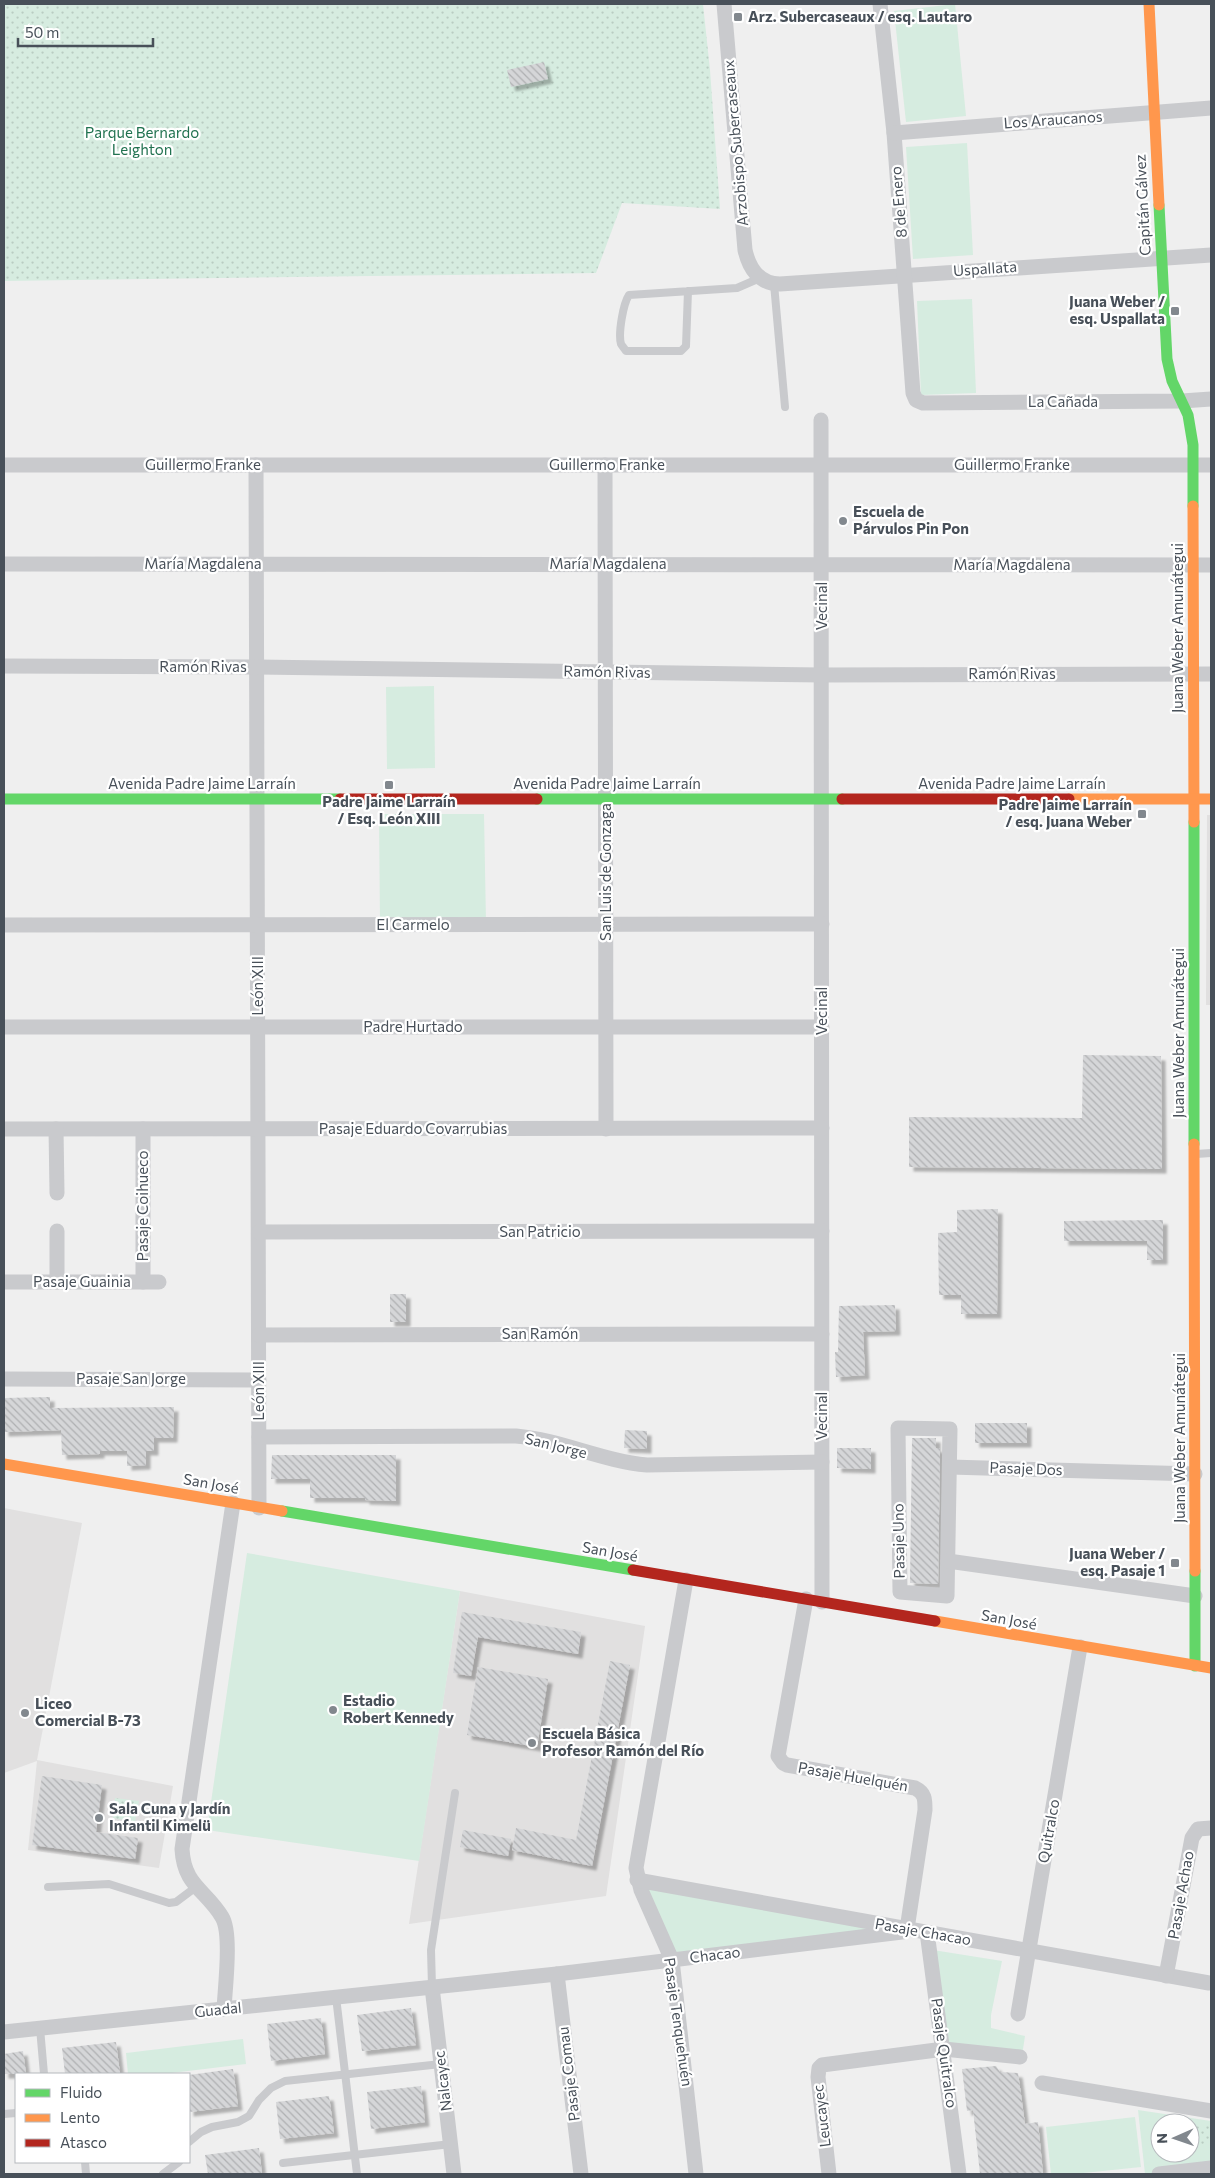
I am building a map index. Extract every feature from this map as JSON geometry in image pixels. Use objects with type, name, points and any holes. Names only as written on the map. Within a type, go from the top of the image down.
[{"type":"street","name":"Arzobispo Subercaseaux","points":[[724,4],[745,250],[751,268],[767,281]]},
{"type":"street","name":"8 de Enero","points":[[880,4],[894,133],[913,393],[916,400]]},
{"type":"street","name":"Capitán Gálvez","points":[[1149,4],[1167,359],[1172,381],[1182,401]]},
{"type":"street","name":"Los Araucanos","points":[[894,133],[1211,108]]},
{"type":"street","name":"Uspallata","points":[[767,281],[1211,255]]},
{"type":"street","name":"La Cañada","points":[[916,400],[923,403],[1182,401],[1211,399]]},
{"type":"street","name":"Juana Weber Amunátegui","points":[[1182,401],[1191,430],[1193,465],[1196,1666]]},
{"type":"street","name":"Vecinal","points":[[821,420],[822,1602]]},
{"type":"street","name":"Guillermo Franke","points":[[4,465],[1211,465]]},
{"type":"street","name":"León XIII","points":[[256,465],[259,1508]]},
{"type":"street","name":"San Luis de Gonzaga","points":[[605,465],[606,1129]]},
{"type":"street","name":"María Magdalena","points":[[4,564],[1211,565]]},
{"type":"street","name":"Ramón Rivas","points":[[4,666],[257,667],[822,675],[1211,674]]},
{"type":"street","name":"Avenida Padre Jaime Larraín","points":[[4,799],[1211,799]]},
{"type":"street","name":"El Carmelo","points":[[4,925],[822,924]]},
{"type":"street","name":"Padre Hurtado","points":[[4,1027],[822,1027]]},
{"type":"street","name":"Pasaje Eduardo Covarrubias","points":[[4,1129],[822,1128]]},
{"type":"street","points":[[56,1129],[57,1193]]},
{"type":"street","name":"Pasaje Coihueco","points":[[143,1129],[143,1282]]},
{"type":"street","points":[[57,1231],[57,1282]]},
{"type":"street","name":"San Patricio","points":[[259,1232],[822,1231]]},
{"type":"street","name":"Pasaje Guainia","points":[[4,1282],[159,1282]]},
{"type":"street","name":"San Ramón","points":[[259,1335],[822,1334]]},
{"type":"street","name":"Pasaje San Jorge","points":[[4,1379],[259,1380]]},
{"type":"street","name":"Pasaje Uno","points":[[948,1561],[947,1596],[900,1592],[898,1428],[950,1429],[950,1467]]},
{"type":"street","name":"San Jorge","points":[[259,1437],[516,1436],[544,1440],[627,1463],[647,1465],[822,1462]]},
{"type":"street","name":"San José","points":[[4,1464],[1211,1668]]},
{"type":"street","points":[[950,1467],[948,1561],[1195,1596]]},
{"type":"street","name":"Pasaje Dos","points":[[950,1467],[1195,1474]]},
{"type":"street","points":[[224,2009],[227,1930],[222,1918],[185,1872],[182,1849],[234,1504]]},
{"type":"street","name":"Pasaje Tenquehuén","points":[[686,1580],[636,1858],[637,1880],[672,1960],[696,2174]]},
{"type":"street","name":"Pasaje Huelquén","points":[[806,1600],[778,1756],[787,1765],[914,1788],[925,1796],[926,1810],[908,1929]]},
{"type":"street","name":"Quitralco","points":[[1018,2014],[1080,1647]]},
{"type":"street","name":"Pasaje Achao","points":[[1166,1976],[1192,1838],[1198,1829],[1203,1827],[1211,1828]]},
{"type":"street","name":"Pasaje Chacao","points":[[637,1880],[1209,1983]]},
{"type":"street","name":"Chacao","points":[[432,1987],[893,1934],[908,1929]]},
{"type":"street","name":"Pasaje Quitralco","points":[[927,1932],[944,2049],[959,2174]]},
{"type":"street","name":"Pasaje Comau","points":[[558,1974],[580,2174]]},
{"type":"street","name":"Guadal","points":[[4,2032],[432,1987]]},
{"type":"street","name":"Nalcayec","points":[[432,1987],[454,2174]]},
{"type":"street","points":[[944,2049],[1020,2057]]},
{"type":"street","name":"Leucayec","points":[[829,2174],[818,2072],[822,2065],[944,2049]]},
{"type":"street","points":[[1042,2083],[1211,2111]]},
{"type":"street","points":[[1159,2174],[1211,2168]]},
{"type":"lane","points":[[688,291],[686,346],[676,351],[626,351],[621,344],[622,312],[624,302],[629,296],[688,291],[738,288],[767,281],[785,407]]},
{"type":"lane","points":[[1194,1154],[1211,1154]]},
{"type":"lane","points":[[432,1987],[431,1950],[455,1793]]},
{"type":"lane","points":[[48,1887],[109,1884],[169,1903],[176,1902],[196,1887]]},
{"type":"lane","points":[[336,1998],[357,2174]]},
{"type":"lane","points":[[40,2028],[44,2073]]},
{"type":"lane","points":[[190,2141],[201,2132],[212,2127],[238,2122],[249,2116],[259,2100],[272,2088],[285,2082],[441,2064]]},
{"type":"lane","points":[[283,2163],[451,2144]]},
{"type":"lane","points":[[163,2174],[178,2163]]},
{"type":"shaded area","points":[[1207,815],[1211,815],[1211,1005],[1206,1005]]},
{"type":"shaded area","points":[[4,1508],[82,1523],[37,1760],[173,1786],[159,1868],[28,1850],[37,1761],[4,1773]]},
{"type":"shaded area","name":"Escuela Básica Profesor Ramón del Río","points":[[460,1591],[645,1626],[606,1896],[409,1924]]},
{"type":"green space","name":"Parque Bernardo Leighton","points":[[4,4],[703,4],[710,70],[720,209],[622,203],[596,273],[4,281]]},
{"type":"green space","points":[[955,4],[966,116],[906,122],[894,11]]},
{"type":"green space","points":[[967,143],[973,255],[913,259],[906,147]]},
{"type":"green space","points":[[972,299],[976,393],[921,395],[917,301]]},
{"type":"green space","points":[[434,686],[435,768],[387,769],[386,687]]},
{"type":"green space","points":[[379,814],[484,814],[486,923],[380,925]]},
{"type":"green space","name":"Estadio Robert Kennedy","points":[[247,1553],[460,1591],[419,1861],[207,1830]]},
{"type":"green space","points":[[115,1798],[139,1801],[135,1822],[113,1818]]},
{"type":"green space","points":[[643,1884],[892,1929],[670,1953]]},
{"type":"green space","points":[[933,1950],[1002,1961],[991,2015],[991,2028],[1025,2036],[1022,2056],[948,2053]]},
{"type":"green space","points":[[243,2039],[246,2064],[171,2073],[128,2073],[126,2053]]},
{"type":"green space","points":[[1138,2110],[1158,2113],[1150,2113],[1150,2163],[1200,2163],[1200,2119],[1211,2121],[1211,2173],[1145,2174]]},
{"type":"green space","points":[[1135,2117],[1141,2167],[1074,2174],[1051,2174],[1046,2127]]},
{"type":"green space","points":[[1200,2124],[1211,2124],[1211,2144],[1200,2144]]},
{"type":"building","points":[[544,62],[548,79],[511,87],[507,70]]},
{"type":"building","points":[[1083,1055],[1161,1056],[1162,1169],[909,1167],[909,1117],[1082,1118]]},
{"type":"building","points":[[998,1209],[997,1314],[961,1314],[961,1295],[939,1295],[938,1233],[957,1232],[957,1210]]},
{"type":"building","points":[[1163,1220],[1163,1260],[1147,1260],[1147,1241],[1064,1241],[1064,1221]]},
{"type":"building","points":[[390,1294],[406,1294],[406,1322],[390,1322]]},
{"type":"building","points":[[895,1305],[896,1331],[863,1332],[865,1375],[836,1377],[835,1352],[838,1352],[839,1306]]},
{"type":"building","points":[[50,1397],[50,1408],[174,1407],[173,1438],[154,1438],[154,1451],[146,1451],[146,1465],[127,1466],[127,1451],[100,1451],[100,1454],[62,1455],[61,1430],[4,1432],[4,1398]]},
{"type":"building","points":[[975,1423],[1027,1423],[1027,1443],[975,1443]]},
{"type":"building","points":[[625,1430],[647,1431],[647,1449],[624,1448]]},
{"type":"building","points":[[912,1438],[936,1438],[936,1448],[940,1448],[938,1584],[910,1583]]},
{"type":"building","points":[[837,1448],[871,1448],[871,1469],[837,1468]]},
{"type":"building","points":[[272,1455],[396,1455],[396,1501],[365,1500],[365,1498],[310,1498],[310,1479],[271,1479]]},
{"type":"building","points":[[462,1612],[581,1632],[578,1654],[478,1637],[471,1676],[453,1673]]},
{"type":"building","points":[[610,1661],[630,1665],[592,1866],[512,1850],[516,1828],[576,1840]]},
{"type":"building","points":[[478,1667],[548,1679],[537,1747],[467,1735]]},
{"type":"building","points":[[42,1776],[102,1785],[96,1832],[138,1838],[135,1859],[32,1845]]},
{"type":"building","points":[[463,1830],[511,1839],[508,1856],[460,1847]]},
{"type":"building","points":[[411,2008],[416,2045],[362,2051],[357,2015]]},
{"type":"building","points":[[321,2018],[325,2054],[271,2061],[267,2024]]},
{"type":"building","points":[[116,2042],[120,2073],[65,2073],[62,2048]]},
{"type":"building","points":[[23,2051],[26,2073],[4,2074],[4,2054]]},
{"type":"building","points":[[996,2066],[1000,2072],[1018,2073],[1025,2124],[1038,2122],[1043,2174],[980,2174],[973,2110],[967,2111],[962,2069]]},
{"type":"building","points":[[233,2069],[238,2106],[190,2112],[190,2075]]},
{"type":"building","points":[[421,2086],[425,2122],[371,2129],[367,2092]]},
{"type":"building","points":[[329,2096],[334,2133],[280,2139],[276,2102]]},
{"type":"building","points":[[259,2148],[262,2174],[208,2174],[205,2155]]},
{"type":"traffic: fast","points":[[1159,205],[1167,359],[1172,381],[1188,415],[1193,445],[1193,506]]},
{"type":"traffic: fast","points":[[4,799],[340,799]]},
{"type":"traffic: fast","points":[[537,799],[842,799]]},
{"type":"traffic: fast","points":[[1194,822],[1194,1144]]},
{"type":"traffic: fast","points":[[282,1511],[633,1570]]},
{"type":"traffic: fast","points":[[1195,1571],[1195,1666]]},
{"type":"traffic: slow","points":[[1149,4],[1159,205]]},
{"type":"traffic: slow","points":[[1193,506],[1194,822]]},
{"type":"traffic: slow","points":[[1069,799],[1211,799]]},
{"type":"traffic: slow","points":[[1194,1144],[1195,1571]]},
{"type":"traffic: slow","points":[[4,1464],[282,1511]]},
{"type":"traffic: slow","points":[[935,1621],[1211,1668]]},
{"type":"traffic: jam","points":[[340,799],[537,799]]},
{"type":"traffic: jam","points":[[842,799],[1069,799]]},
{"type":"traffic: jam","points":[[633,1570],[935,1621]]},
{"type":"place","name":"Arz. Subercaseaux / esq. Lautaro","points":[[738,17]]},
{"type":"place","name":"Juana Weber / esq. Uspallata","points":[[1175,311]]},
{"type":"place","name":"Escuela de Párvulos Pin Pon","points":[[843,521]]},
{"type":"place","name":"Padre Jaime Larraín / Esq. León XIII","points":[[389,785]]},
{"type":"place","name":"Padre Jaime Larraín / esq. Juana Weber","points":[[1142,814]]},
{"type":"place","name":"Juana Weber / esq. Pasaje 1","points":[[1175,1563]]},
{"type":"place","name":"Estadio Robert Kennedy","points":[[333,1710]]},
{"type":"place","name":"Liceo Comercial B-73","points":[[25,1713]]},
{"type":"place","name":"Escuela Básica Profesor Ramón del Río","points":[[532,1743]]},
{"type":"place","name":"Sala Cuna y Jardín Infantil Kimelü","points":[[99,1818]]}]
